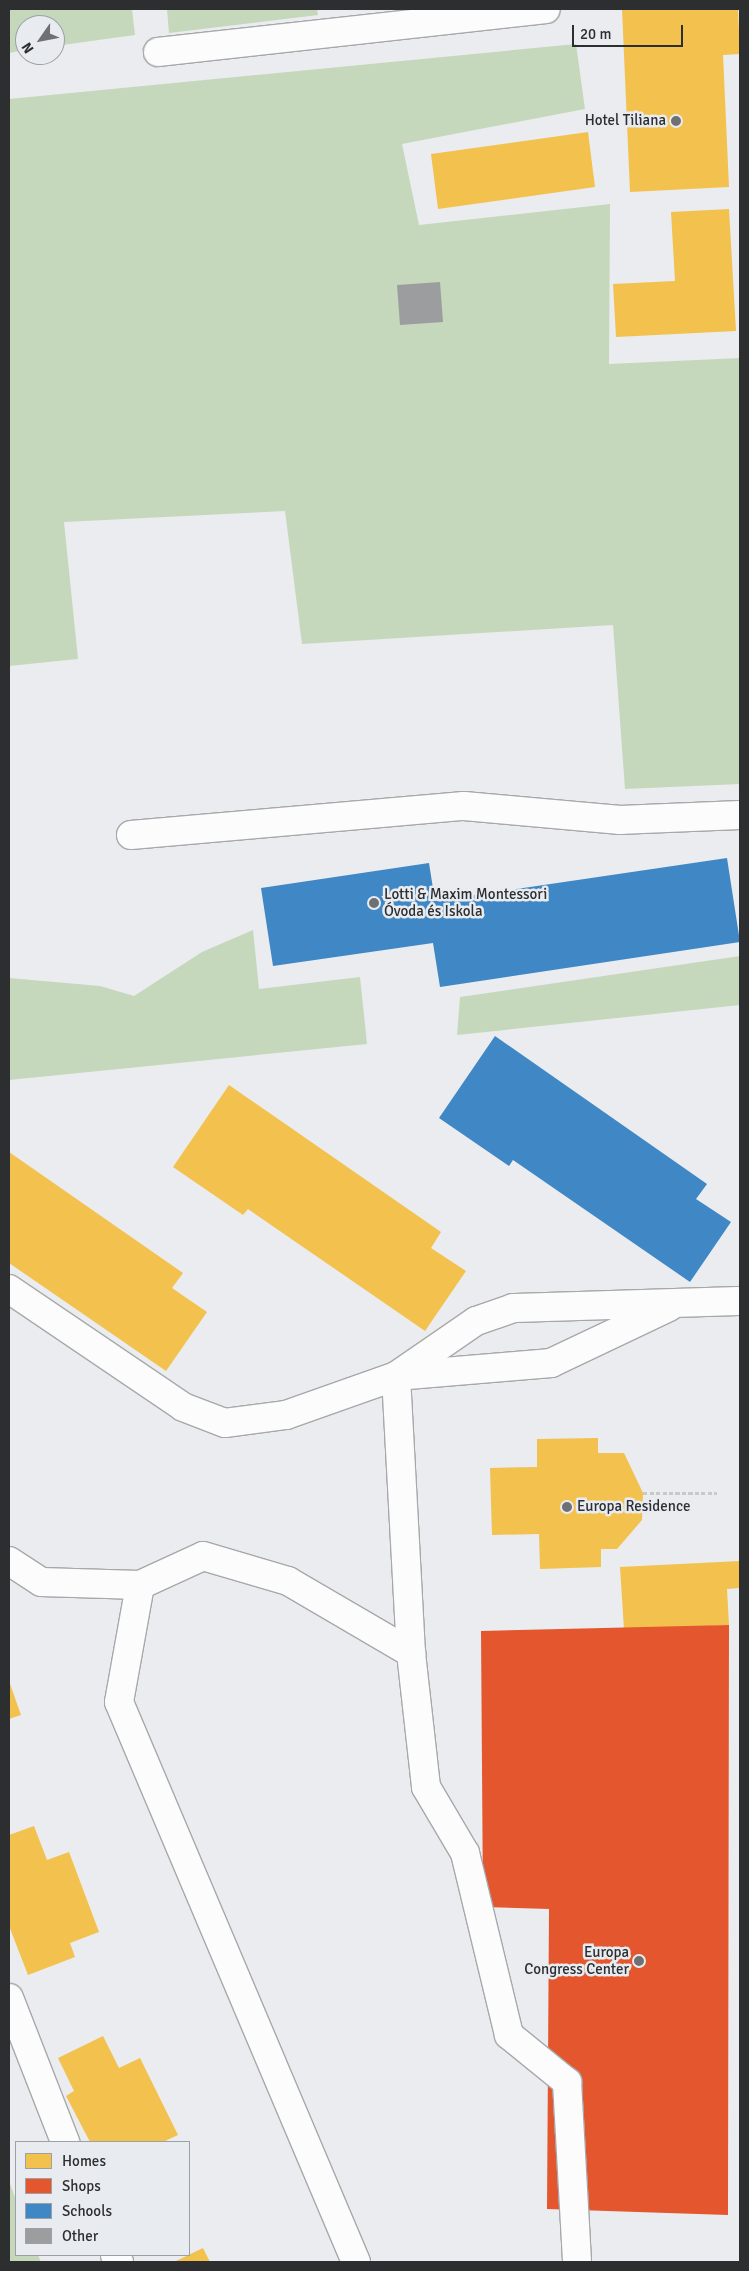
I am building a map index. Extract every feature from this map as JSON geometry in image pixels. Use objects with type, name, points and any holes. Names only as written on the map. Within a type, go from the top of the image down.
[{"type":"lane","points":[[158,52],[546,9]]},
{"type":"lane","points":[[131,835],[464,806],[620,820],[740,815]]},
{"type":"lane","points":[[9,1289],[183,1407],[225,1423],[286,1414],[396,1376],[551,1363],[678,1303]]},
{"type":"lane","points":[[396,1376],[476,1322],[513,1308],[740,1301]]},
{"type":"lane","points":[[396,1376],[411,1653],[426,1787],[465,1853],[509,2035],[567,2082],[577,2262]]},
{"type":"lane","points":[[9,1561],[41,1582],[140,1585],[203,1556],[288,1581],[411,1653]]},
{"type":"lane","points":[[140,1585],[119,1702],[356,2262]]},
{"type":"lane","points":[[9,1998],[65,2141]]},
{"type":"path","points":[[643,1493],[717,1493]]},
{"type":"green space","points":[[9,9],[132,9],[135,35],[65,45],[65,15],[15,15],[15,52],[9,53]]},
{"type":"green space","points":[[167,9],[317,9],[318,15],[169,33]]},
{"type":"green space","points":[[576,44],[585,109],[402,144],[419,225],[610,204],[609,364],[740,358],[740,784],[625,789],[613,625],[302,644],[285,511],[64,522],[78,659],[9,666],[9,99]]},
{"type":"green space","points":[[253,930],[259,989],[360,977],[367,1044],[9,1080],[9,978],[100,986],[134,996],[202,952]]},
{"type":"green space","points":[[740,956],[740,1005],[457,1035],[460,997]]},
{"type":"green space","points":[[9,2181],[15,2197],[15,2256],[38,2256],[41,2262],[9,2262]]},
{"type":"building: Homes","name":"Hotel Tiliana","points":[[622,9],[738,9],[740,54],[723,55],[729,187],[630,192]]},
{"type":"building: Homes","points":[[588,132],[595,187],[438,209],[431,154]]},
{"type":"building: Homes","points":[[729,209],[736,331],[616,337],[613,284],[675,281],[671,212]]},
{"type":"building: Homes","points":[[229,1085],[441,1232],[431,1248],[466,1271],[425,1331],[248,1209],[243,1215],[173,1167]]},
{"type":"building: Homes","points":[[9,1152],[183,1273],[172,1288],[207,1312],[166,1371],[9,1263]]},
{"type":"building: Homes","name":"Europa Residence","points":[[598,1438],[598,1453],[624,1453],[643,1493],[642,1520],[617,1549],[601,1549],[601,1567],[540,1569],[539,1534],[492,1535],[490,1468],[537,1467],[537,1439]]},
{"type":"building: Homes","points":[[740,1561],[740,1588],[727,1589],[729,1625],[624,1630],[620,1567]]},
{"type":"building: Homes","points":[[9,1681],[21,1715],[9,1719]]},
{"type":"building: Homes","points":[[34,1826],[47,1860],[69,1852],[99,1932],[70,1943],[75,1957],[28,1975],[9,1926],[9,1835]]},
{"type":"building: Homes","points":[[103,2036],[119,2068],[140,2058],[178,2135],[165,2141],[89,2141],[66,2096],[74,2091],[58,2058]]},
{"type":"building: Homes","points":[[203,2248],[210,2262],[174,2262],[190,2256]]},
{"type":"building: Shops","name":"Europa Congress Center","points":[[729,1625],[728,2215],[547,2209],[549,1909],[483,1907],[481,1631]]},
{"type":"building: Schools","points":[[727,858],[740,942],[440,987],[433,943],[273,966],[261,888],[429,863],[435,901]]},
{"type":"building: Schools","points":[[495,1036],[707,1184],[696,1199],[731,1222],[690,1282],[513,1160],[509,1166],[439,1118]]},
{"type":"building: Other","points":[[440,282],[443,322],[400,325],[397,285]]},
{"type":"place","name":"Hotel Tiliana","points":[[676,121]]},
{"type":"place","name":"Lotti & Maxim Montessori Óvoda és Iskola","points":[[374,903]]},
{"type":"place","name":"Europa Residence","points":[[567,1507]]},
{"type":"place","name":"Europa Congress Center","points":[[639,1961]]}]
